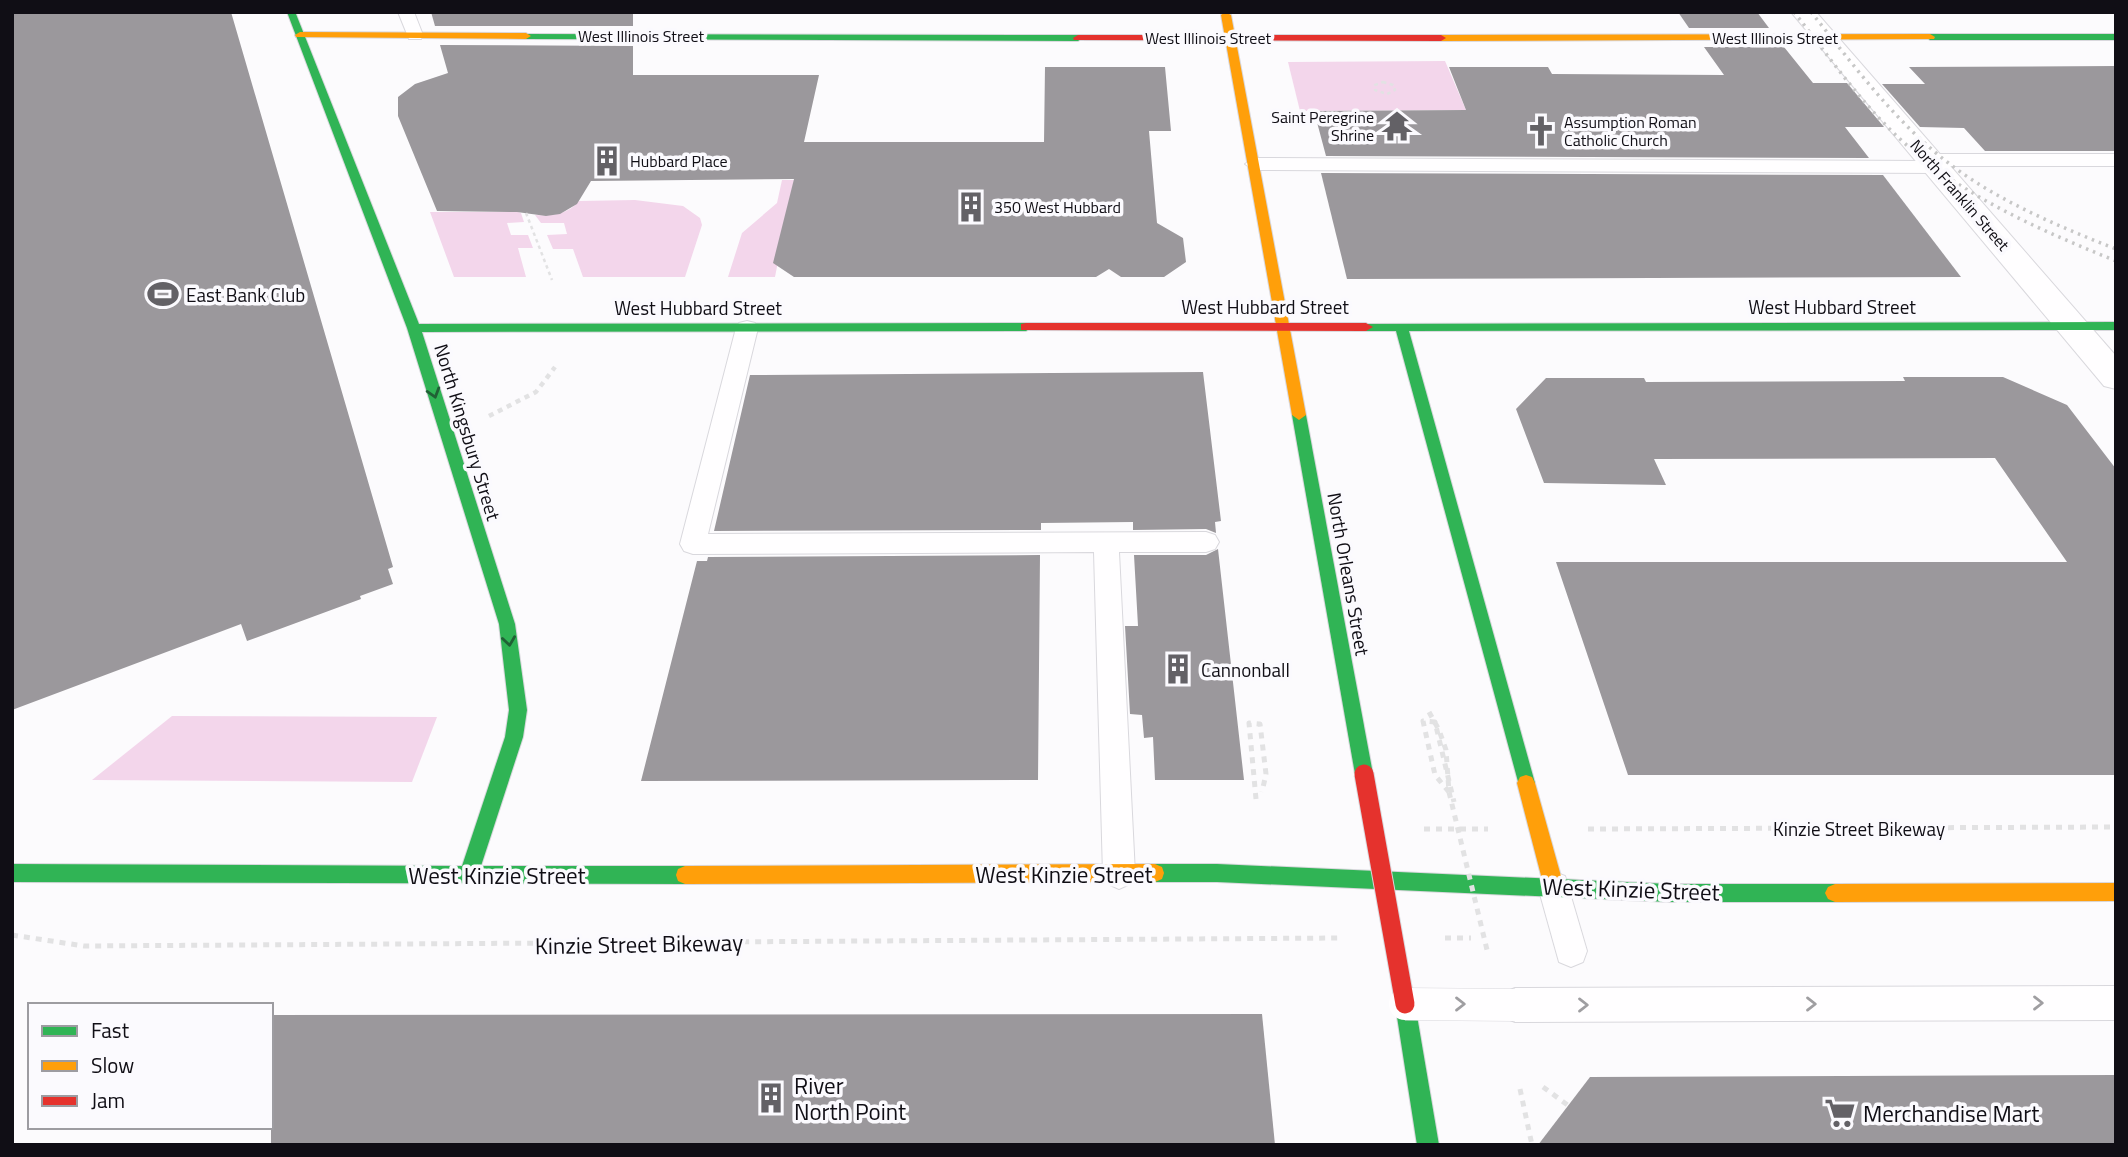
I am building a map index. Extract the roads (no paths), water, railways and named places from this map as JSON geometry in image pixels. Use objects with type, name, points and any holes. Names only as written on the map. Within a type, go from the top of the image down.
[{"type":"main road","name":"North Kingsbury Street","points":[[290,12],[414,328],[507,624],[518,710],[514,737],[468,876]]},
{"type":"main road","name":"North Orleans Street","points":[[1225,12],[1364,774],[1428,1145]]},
{"type":"main road","name":"West Illinois Street","points":[[300,35],[2116,37]]},
{"type":"main road","name":"West Hubbard Street","points":[[414,328],[2116,326]]},
{"type":"main road","points":[[1401,327],[1554,887]]},
{"type":"main road","name":"West Kinzie Street","points":[[16,881],[1217,873],[1670,892],[2116,892]]},
{"type":"street","name":"North Franklin Street","points":[[1802,12],[1893,120],[1935,163],[2116,378]]},
{"type":"lane","points":[[407,12],[415,35]]},
{"type":"lane","points":[[1254,164],[1935,163],[2116,160]]},
{"type":"lane","points":[[747,328],[693,544],[1206,542]]},
{"type":"lane","points":[[1105,542],[1119,874]]},
{"type":"lane","points":[[1554,887],[1571,951]]},
{"type":"lane","points":[[1405,1004],[2116,1003]]},
{"type":"railway","points":[[1794,12],[1871,109],[1924,159],[1949,178],[2002,210],[2116,261]]},
{"type":"railway","points":[[1811,12],[1896,115],[1949,163],[1970,179],[2017,206],[2116,249]]},
{"type":"place","name":"Saint Peregrine Shrine","points":[[1397,126]]},
{"type":"place","name":"Assumption Roman Catholic Church","points":[[1541,131]]},
{"type":"place","name":"Hubbard Place","points":[[607,161]]},
{"type":"place","name":"350 West Hubbard","points":[[971,207]]},
{"type":"place","name":"East Bank Club","points":[[163,294]]},
{"type":"place","name":"Cannonball","points":[[1178,669]]},
{"type":"place","name":"River North Point","points":[[771,1098]]},
{"type":"place","name":"Merchandise Mart","points":[[1840,1113]]}]
